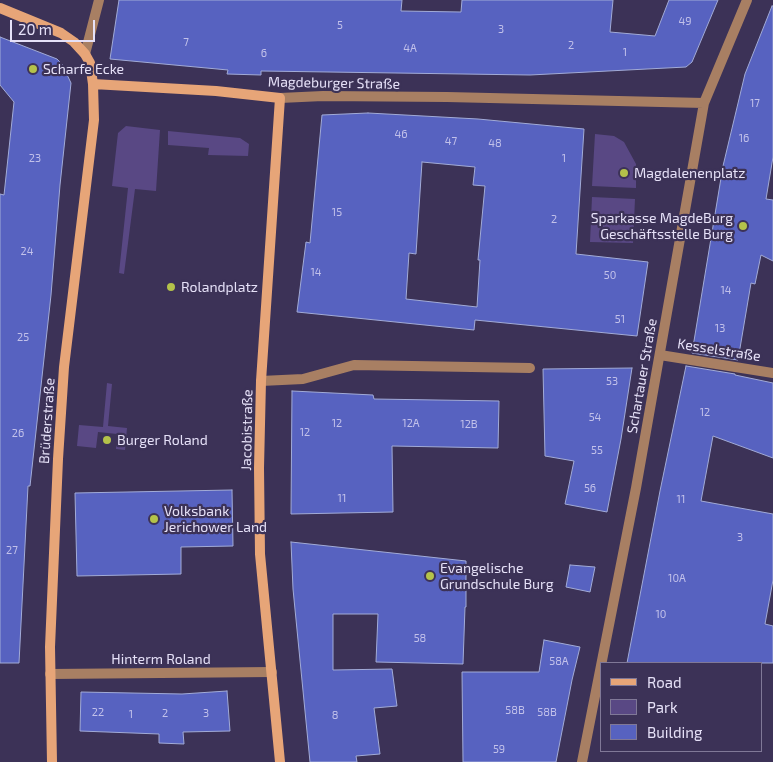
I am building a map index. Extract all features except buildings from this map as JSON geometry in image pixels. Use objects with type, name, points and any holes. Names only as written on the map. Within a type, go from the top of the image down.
[{"type":"street","points":[[85,54],[99,0]]},
{"type":"street","name":"Schartauer Straße","points":[[602,662],[636,488],[704,103],[747,0]]},
{"type":"street","points":[[0,8],[61,33],[74,42],[90,63],[93,84]]},
{"type":"street","name":"Magdeburger Straße","points":[[93,84],[216,91],[280,98],[438,97],[704,103]]},
{"type":"street","name":"Brüderstraße","points":[[52,762],[50,674],[57,478],[63,386],[94,120],[93,84]]},
{"type":"street","name":"Jacobistraße","points":[[280,98],[261,381],[259,468],[260,554],[280,762]]},
{"type":"street","name":"Kesselstraße","points":[[660,355],[773,373]]},
{"type":"street","points":[[261,381],[303,378],[354,364],[530,368]]},
{"type":"street","name":"Schartauer Straße","points":[[582,762],[600,671]]},
{"type":"street","name":"Hinterm Roland","points":[[50,674],[272,672]]},
{"type":"green space","points":[[126,126],[160,130],[156,191],[135,189],[124,274],[119,273],[128,188],[112,186],[118,133]]},
{"type":"green space","points":[[168,131],[240,138],[249,144],[248,156],[208,155],[209,148],[168,145]]},
{"type":"green space","points":[[595,134],[614,136],[624,142],[636,164],[636,188],[592,186]]},
{"type":"green space","points":[[592,197],[635,199],[633,243],[590,242]]},
{"type":"green space","points":[[107,383],[112,384],[108,426],[127,428],[125,450],[116,449],[117,434],[98,432],[96,448],[77,446],[79,425],[103,427]]},
{"type":"place","name":"Scharfe Ecke","points":[[33,69]]},
{"type":"place","name":"Magdalenenplatz","points":[[624,173]]},
{"type":"place","name":"Sparkasse MagdeBurg Geschäftsstelle Burg","points":[[743,226]]},
{"type":"place","name":"Rolandplatz","points":[[171,287]]},
{"type":"place","name":"Burger Roland","points":[[107,440]]},
{"type":"place","name":"Volksbank Jerichower Land","points":[[154,519]]},
{"type":"place","name":"Evangelische Grundschule Burg","points":[[430,576]]}]
